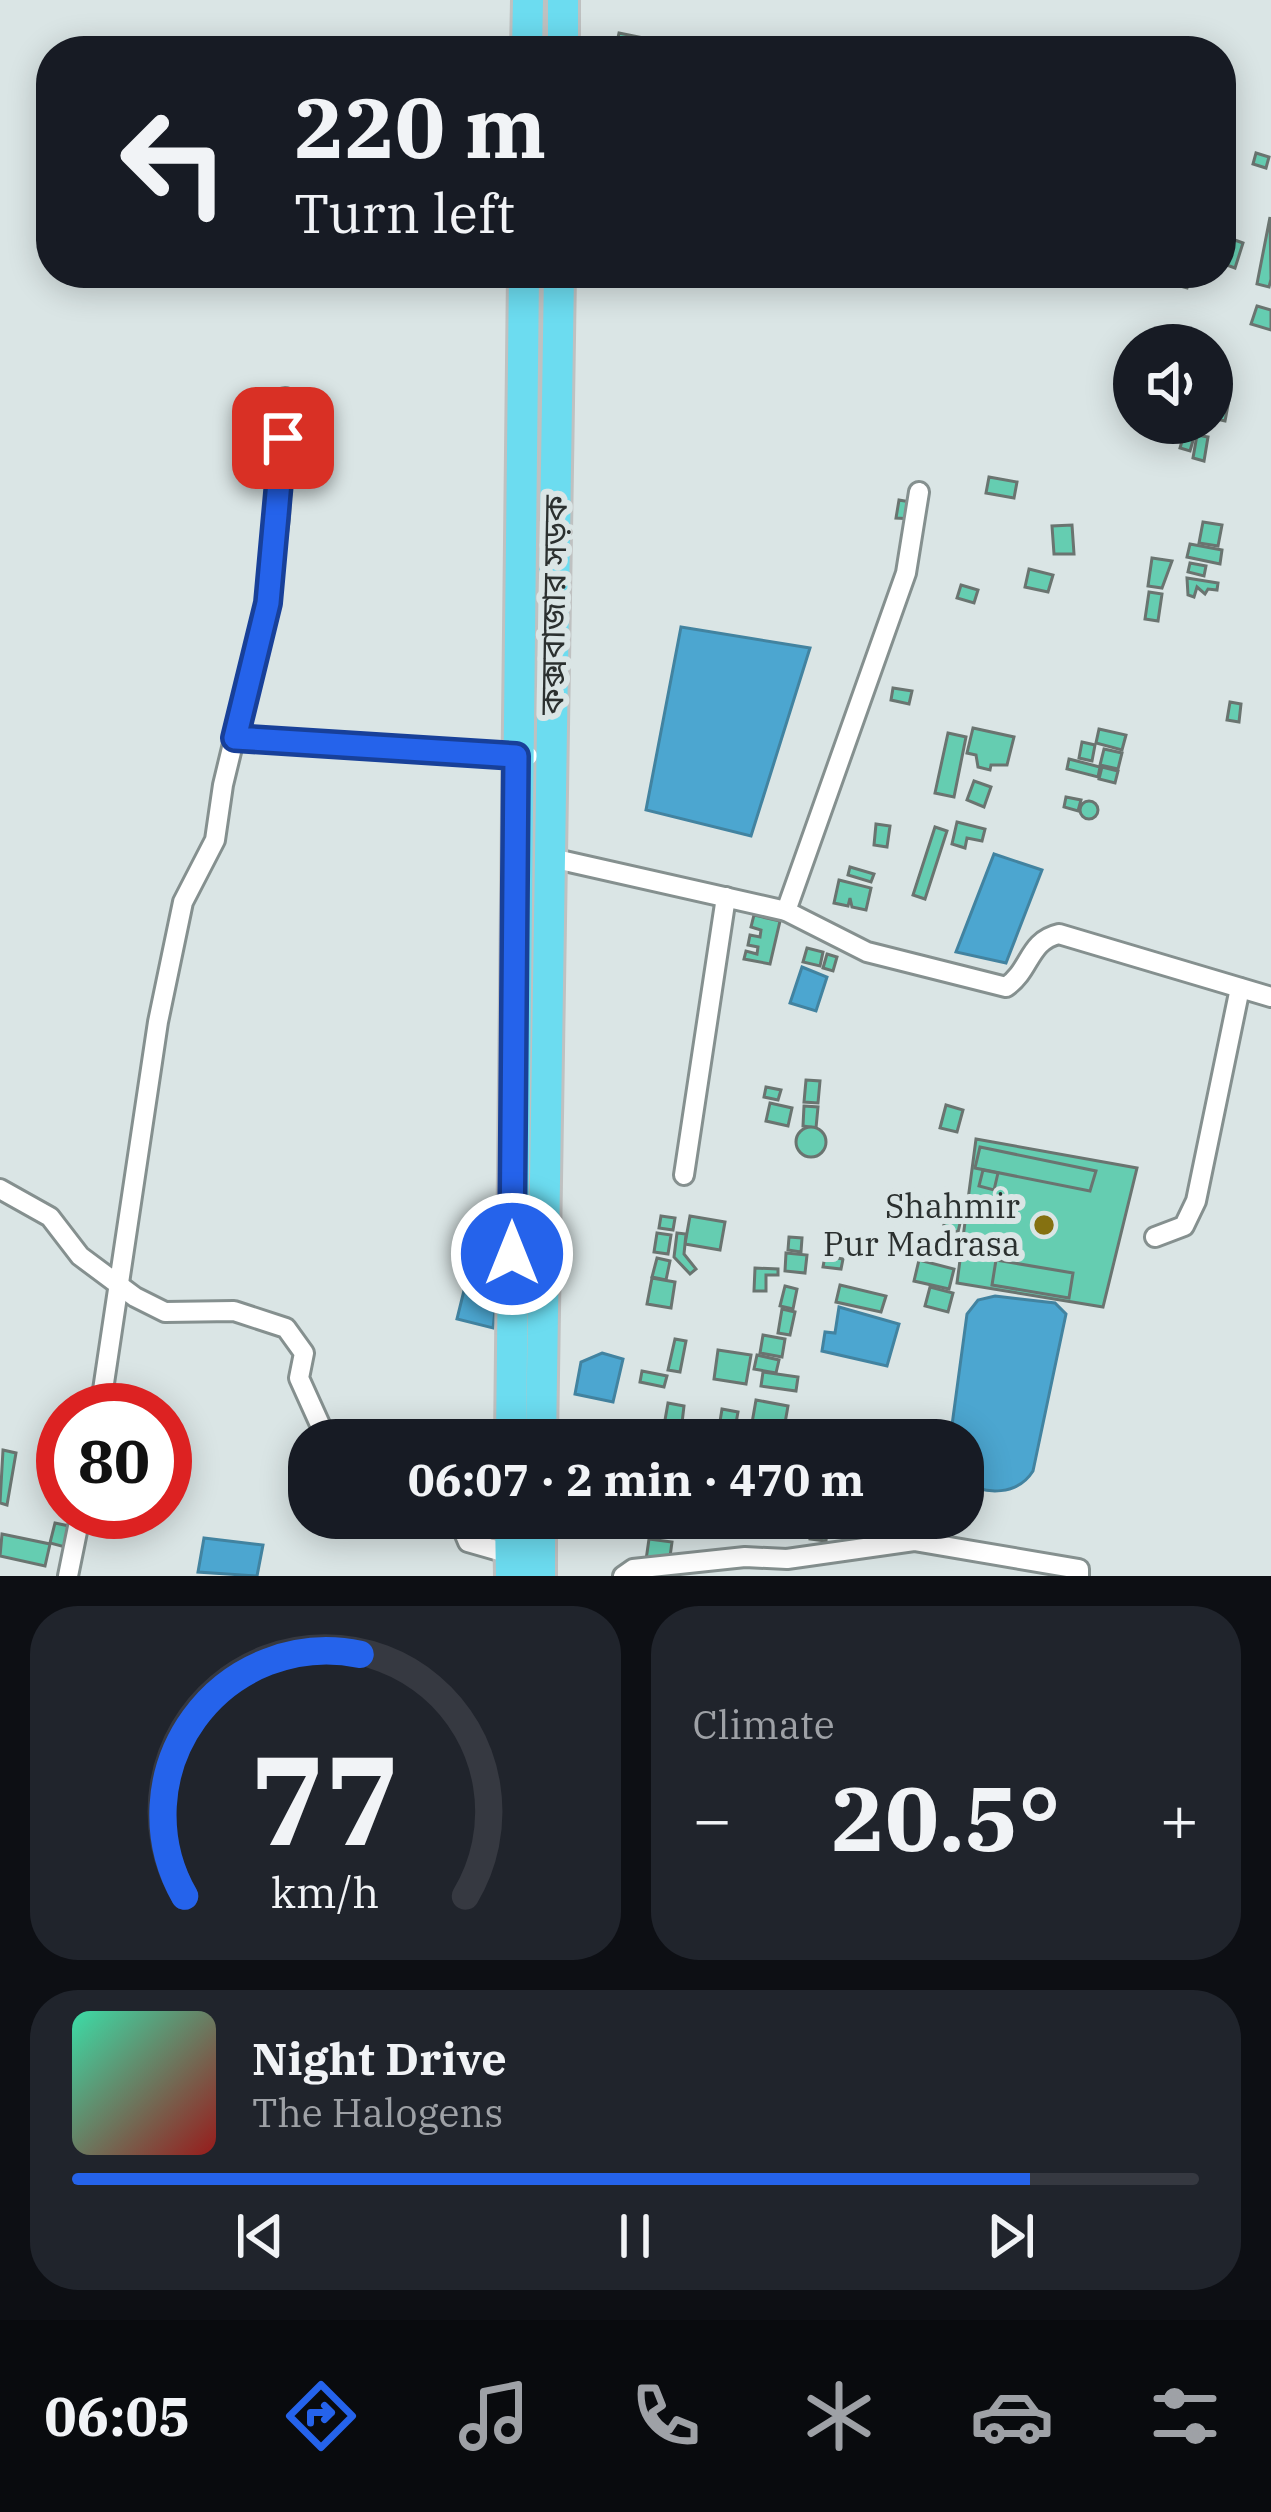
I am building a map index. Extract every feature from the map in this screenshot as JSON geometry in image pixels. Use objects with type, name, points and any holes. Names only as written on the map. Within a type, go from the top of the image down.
[{"type":"highway","points":[[527,36],[528,0]]},
{"type":"highway","points":[[563,0],[563,36]]},
{"type":"highway","name":"কক্সবাজার সড়ক","points":[[511,1419],[524,288]]},
{"type":"highway","name":"কক্সবাজার সড়ক","points":[[541,1419],[559,288]]},
{"type":"highway","points":[[540,1539],[540,1576]]},
{"type":"street","points":[[104,1383],[158,1022],[183,902],[215,840],[268,603],[279,518],[285,398]]},
{"type":"street","points":[[786,911],[906,573],[920,493]]},
{"type":"street","points":[[235,738],[550,756]]},
{"type":"street","points":[[547,856],[786,911],[867,952],[1006,987],[1025,968],[1032,948],[1043,938],[1059,934],[1271,997]]},
{"type":"street","points":[[684,1174],[726,898]]},
{"type":"street","points":[[1156,1238],[1184,1226],[1196,1201],[1240,988]]},
{"type":"street","points":[[0,1190],[50,1217],[80,1256],[165,1312],[234,1311],[286,1328],[304,1352],[299,1378],[318,1419]]},
{"type":"street","points":[[68,1576],[76,1539]]},
{"type":"street","points":[[467,1539],[510,1565]]},
{"type":"street","points":[[622,1576],[633,1569],[745,1557],[787,1559],[914,1541],[1078,1569],[1079,1576]]},
{"type":"water","points":[[681,627],[810,648],[751,836],[646,810]]},
{"type":"water","points":[[994,854],[1042,870],[1006,963],[956,952]]},
{"type":"water","points":[[802,967],[827,977],[816,1011],[790,1003]]},
{"type":"water","points":[[473,1254],[501,1260],[493,1328],[457,1319]]},
{"type":"water","points":[[995,1296],[1055,1303],[1066,1314],[1033,1471],[1019,1485],[1001,1491],[984,1489],[984,1419],[953,1419],[967,1314],[978,1300]]},
{"type":"water","points":[[839,1307],[899,1324],[887,1366],[822,1351],[825,1332],[835,1333]]},
{"type":"water","points":[[602,1353],[623,1359],[613,1402],[575,1394],[581,1362]]},
{"type":"water","points":[[204,1538],[263,1545],[257,1576],[198,1572]]},
{"type":"building","points":[[1256,153],[1269,157],[1266,168],[1253,164]]},
{"type":"building","points":[[1270,217],[1271,279],[1269,287],[1257,284]]},
{"type":"building","points":[[1257,306],[1271,310],[1271,330],[1251,324]]},
{"type":"building","points":[[1195,444],[1207,444],[1204,461],[1193,458]]},
{"type":"building","points":[[989,477],[1017,482],[1014,498],[986,493]]},
{"type":"building","points":[[899,500],[916,503],[914,519],[896,518]]},
{"type":"building","points":[[1203,522],[1222,525],[1218,546],[1199,543]]},
{"type":"building","points":[[1072,525],[1074,554],[1054,554],[1052,526]]},
{"type":"building","points":[[1190,544],[1222,550],[1220,564],[1187,557]]},
{"type":"building","points":[[1152,558],[1172,561],[1162,588],[1148,586]]},
{"type":"building","points":[[1190,563],[1206,566],[1204,576],[1188,572]]},
{"type":"building","points":[[1029,569],[1053,575],[1048,592],[1025,587]]},
{"type":"building","points":[[1187,578],[1218,583],[1217,590],[1208,589],[1205,594],[1197,587],[1194,597],[1188,595]]},
{"type":"building","points":[[961,585],[978,590],[974,603],[957,598]]},
{"type":"building","points":[[1149,592],[1162,594],[1158,621],[1145,619]]},
{"type":"building","points":[[893,688],[912,691],[909,704],[891,700]]},
{"type":"building","points":[[1230,702],[1241,704],[1239,722],[1227,720]]},
{"type":"building","points":[[973,728],[1014,737],[1007,765],[991,765],[990,770],[978,767],[976,755],[967,753]]},
{"type":"building","points":[[1099,729],[1126,735],[1122,750],[1096,743]]},
{"type":"building","points":[[948,733],[966,737],[954,797],[935,793]]},
{"type":"building","points":[[1082,742],[1095,745],[1092,761],[1079,758]]},
{"type":"building","points":[[1104,749],[1122,753],[1118,769],[1100,765]]},
{"type":"building","points":[[1069,759],[1100,767],[1098,777],[1067,769]]},
{"type":"building","points":[[1102,767],[1118,771],[1115,783],[1099,779]]},
{"type":"building","points":[[974,781],[991,787],[984,807],[967,800]]},
{"type":"building","points":[[1066,797],[1081,800],[1078,811],[1064,807]]},
{"type":"building","points":[[1089,801],[1098,810],[1089,819],[1080,810]]},
{"type":"building","points":[[957,822],[985,829],[982,841],[967,838],[965,848],[952,844]]},
{"type":"building","points":[[876,824],[890,826],[887,847],[874,845]]},
{"type":"building","points":[[935,827],[947,831],[925,899],[913,895]]},
{"type":"building","points":[[850,867],[874,874],[871,882],[848,875]]},
{"type":"building","points":[[839,880],[871,888],[866,910],[852,907],[850,898],[848,906],[834,903]]},
{"type":"building","points":[[754,915],[780,921],[770,964],[744,959],[746,951],[757,954],[758,947],[748,945],[750,935],[760,937],[761,930],[751,927]]},
{"type":"building","points":[[807,948],[823,952],[820,966],[803,962]]},
{"type":"building","points":[[827,954],[837,957],[833,971],[823,968]]},
{"type":"building","points":[[806,1080],[820,1081],[818,1103],[804,1102]]},
{"type":"building","points":[[766,1087],[781,1090],[778,1100],[764,1097]]},
{"type":"building","points":[[770,1103],[792,1108],[788,1126],[766,1121]]},
{"type":"building","points":[[946,1105],[963,1110],[957,1132],[940,1128]]},
{"type":"building","points":[[804,1106],[818,1107],[816,1128],[803,1126]]},
{"type":"building","points":[[811,1127],[826,1142],[811,1157],[796,1142]]},
{"type":"building","name":"Shahmir Pur Madrasa","points":[[976,1139],[1137,1168],[1103,1307],[957,1283]]},
{"type":"building","points":[[980,1147],[1096,1171],[1090,1191],[975,1168]]},
{"type":"building","points":[[983,1170],[998,1173],[994,1190],[979,1186]]},
{"type":"building","points":[[950,1197],[965,1201],[958,1232],[943,1229]]},
{"type":"building","points":[[661,1216],[675,1218],[673,1230],[659,1228]]},
{"type":"building","points":[[690,1216],[725,1222],[720,1250],[685,1244]]},
{"type":"building","points":[[657,1233],[671,1235],[668,1254],[654,1252]]},
{"type":"building","points":[[677,1233],[686,1234],[684,1254],[696,1269],[690,1274],[674,1257]]},
{"type":"building","points":[[789,1237],[802,1238],[801,1252],[788,1250]]},
{"type":"building","points":[[786,1253],[807,1255],[805,1273],[785,1271]]},
{"type":"building","points":[[825,1256],[843,1259],[841,1269],[823,1267]]},
{"type":"building","points":[[657,1258],[670,1261],[666,1280],[652,1277]]},
{"type":"building","points":[[919,1260],[954,1269],[949,1289],[914,1281]]},
{"type":"building","points":[[996,1260],[1073,1273],[1069,1298],[992,1285]]},
{"type":"building","points":[[755,1268],[778,1269],[778,1275],[766,1275],[766,1291],[754,1291]]},
{"type":"building","points":[[652,1278],[675,1282],[671,1308],[647,1304]]},
{"type":"building","points":[[840,1285],[886,1296],[881,1312],[836,1302]]},
{"type":"building","points":[[785,1286],[797,1289],[793,1309],[780,1306]]},
{"type":"building","points":[[930,1287],[953,1293],[948,1312],[925,1306]]},
{"type":"building","points":[[782,1309],[795,1312],[790,1335],[778,1333]]},
{"type":"building","points":[[763,1335],[785,1339],[782,1357],[760,1353]]},
{"type":"building","points":[[675,1339],[686,1341],[680,1372],[668,1370]]},
{"type":"building","points":[[718,1350],[751,1355],[746,1384],[714,1379]]},
{"type":"building","points":[[757,1355],[779,1360],[776,1373],[754,1369]]},
{"type":"building","points":[[642,1371],[667,1376],[664,1387],[640,1382]]},
{"type":"building","points":[[763,1372],[798,1377],[796,1391],[761,1386]]},
{"type":"building","points":[[756,1400],[788,1406],[786,1419],[753,1419]]},
{"type":"building","points":[[668,1403],[684,1406],[682,1419],[665,1419]]},
{"type":"building","points":[[722,1409],[738,1412],[737,1419],[720,1419]]},
{"type":"building","points":[[3,1450],[16,1453],[7,1505],[0,1503]]},
{"type":"building","points":[[2,1534],[50,1544],[45,1566],[0,1556]]},
{"type":"building","points":[[51,1539],[67,1539],[65,1547],[50,1543]]},
{"type":"building","points":[[649,1539],[672,1542],[669,1564],[646,1560]]},
{"type":"place","name":"Shahmir Pur Madrasa","points":[[1044,1225]]},
{"type":"route","points":[[283,438],[268,603],[235,738],[516,756],[512,1254]]}]
